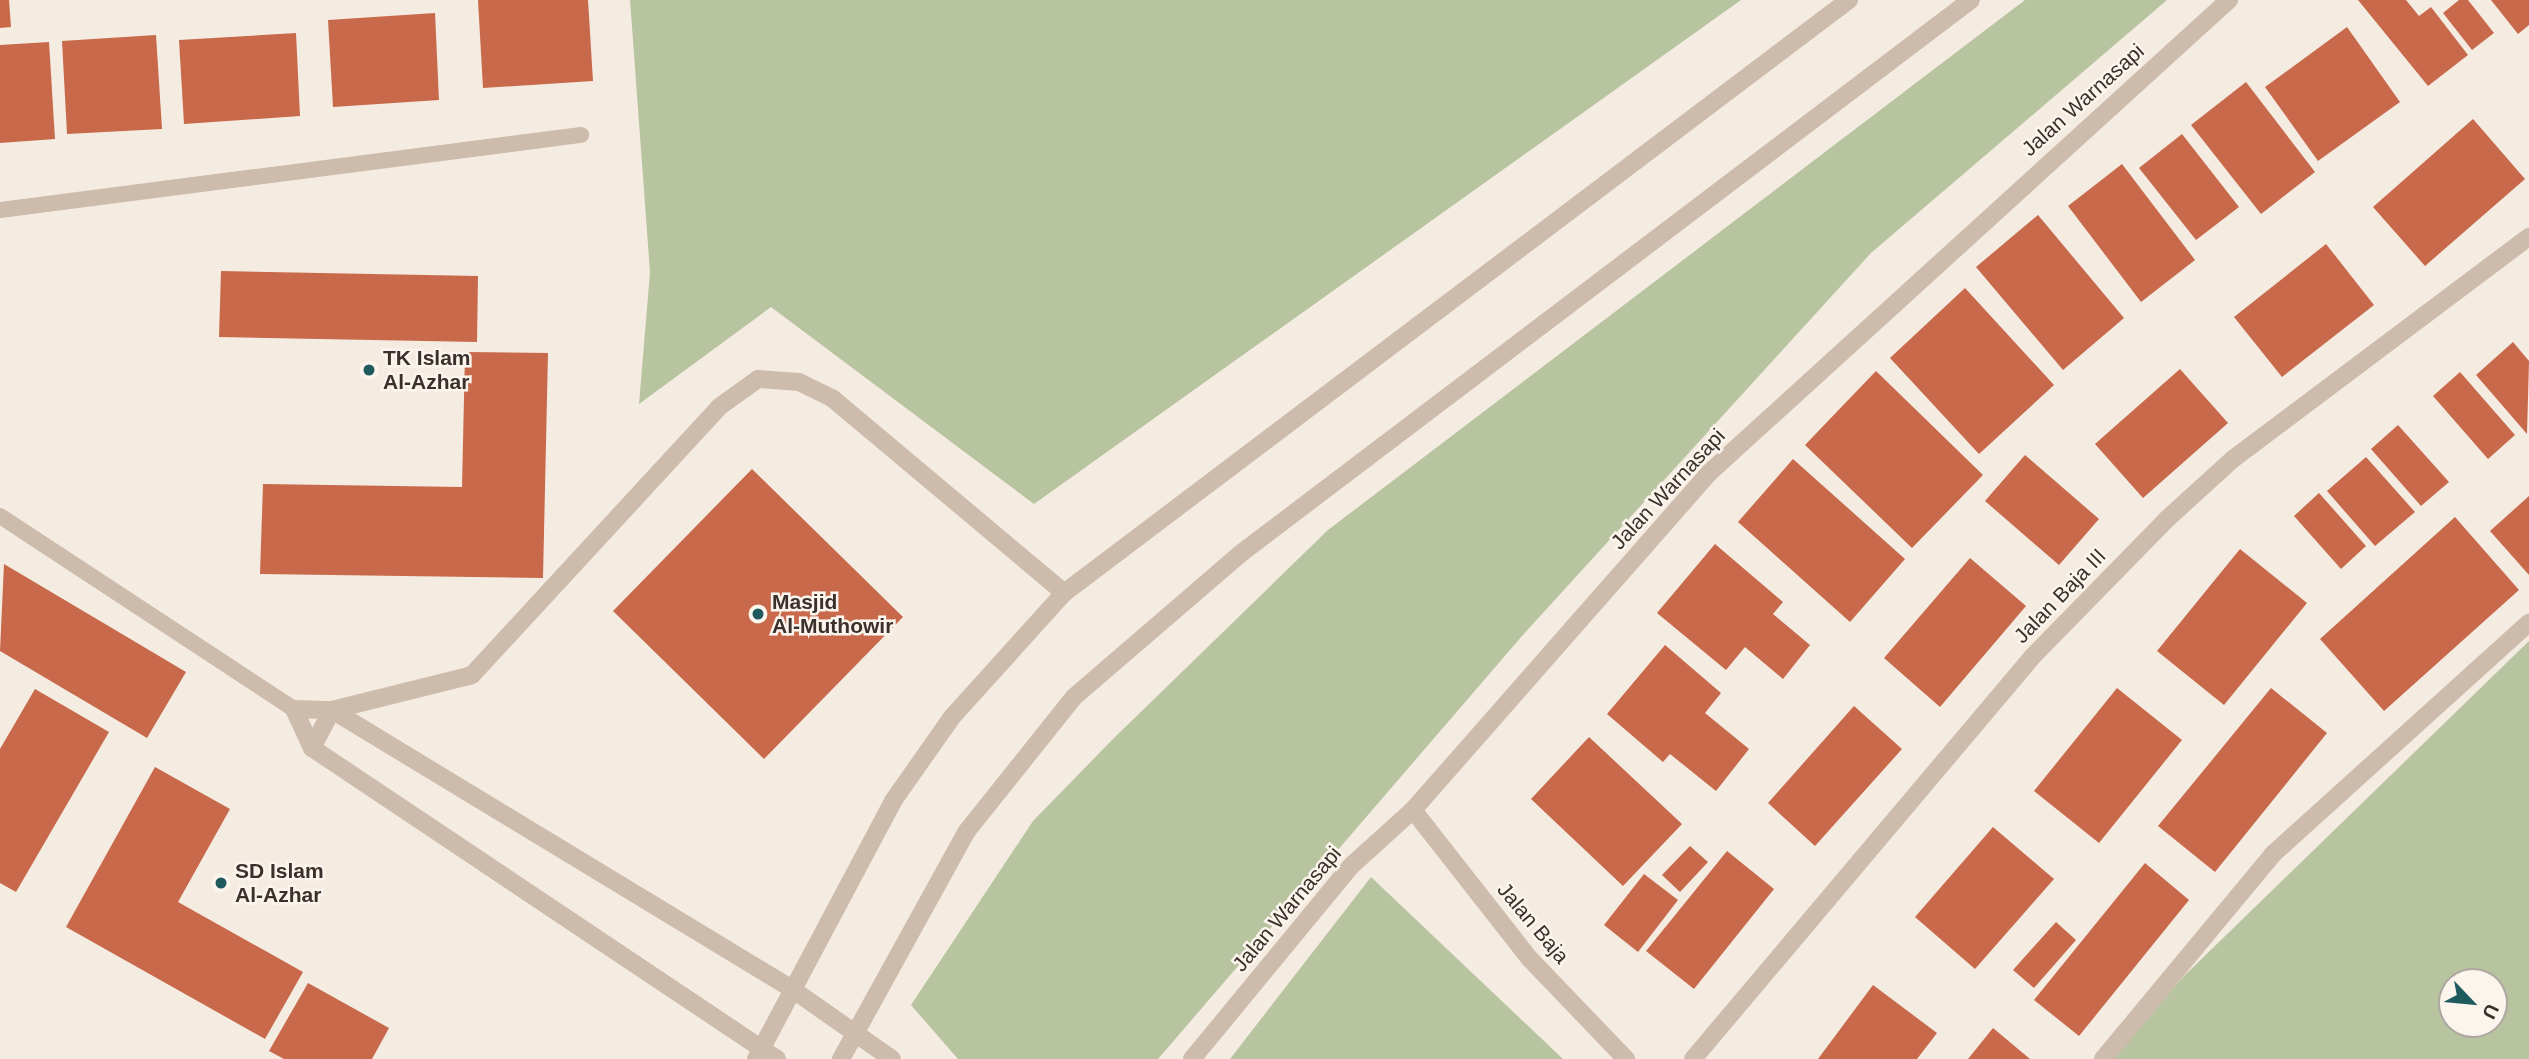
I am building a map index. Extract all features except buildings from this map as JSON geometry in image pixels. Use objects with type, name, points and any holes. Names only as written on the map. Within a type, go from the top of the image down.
[{"type":"street","points":[[759,1053],[893,801],[952,717],[1065,593],[1849,0]]},
{"type":"street","points":[[841,1059],[967,831],[1074,696],[1240,554],[1971,0]]},
{"type":"street","name":"Jalan Warnasapi","points":[[1192,1059],[1351,866],[1413,810],[1709,473],[2229,0]]},
{"type":"street","name":"Jalan Baja III","points":[[1693,1059],[2033,656],[2167,519],[2233,459],[2529,237]]},
{"type":"street","points":[[777,1059],[759,1053],[312,748],[294,709],[332,710],[472,675],[719,407],[758,379],[799,382],[832,398],[1065,593]]},
{"type":"street","points":[[2103,1059],[2273,854],[2529,623]]},
{"type":"street","points":[[312,748],[332,710]]},
{"type":"street","points":[[332,710],[792,989],[892,1059]]},
{"type":"street","name":"Jalan Baja","points":[[1413,810],[1530,959],[1626,1059]]},
{"type":"lane","points":[[0,210],[581,135]]},
{"type":"lane","points":[[0,516],[294,709]]},
{"type":"green space","points":[[630,0],[1741,0],[1034,504],[771,307],[639,404],[650,272]]},
{"type":"green space","points":[[2025,0],[2167,0],[1871,253],[1522,636],[1158,1059],[958,1059],[911,1005],[1033,821],[1114,738],[1328,530]]},
{"type":"green space","points":[[2529,641],[2529,1059],[2112,1059],[2184,976]]},
{"type":"green space","points":[[1371,877],[1563,1059],[1230,1059]]},
{"type":"place","name":"TK Islam Al-Azhar","points":[[369,370]]},
{"type":"place","name":"Masjid Al-Muthowir","points":[[758,614]]},
{"type":"place","name":"SD Islam Al-Azhar","points":[[221,883]]}]
